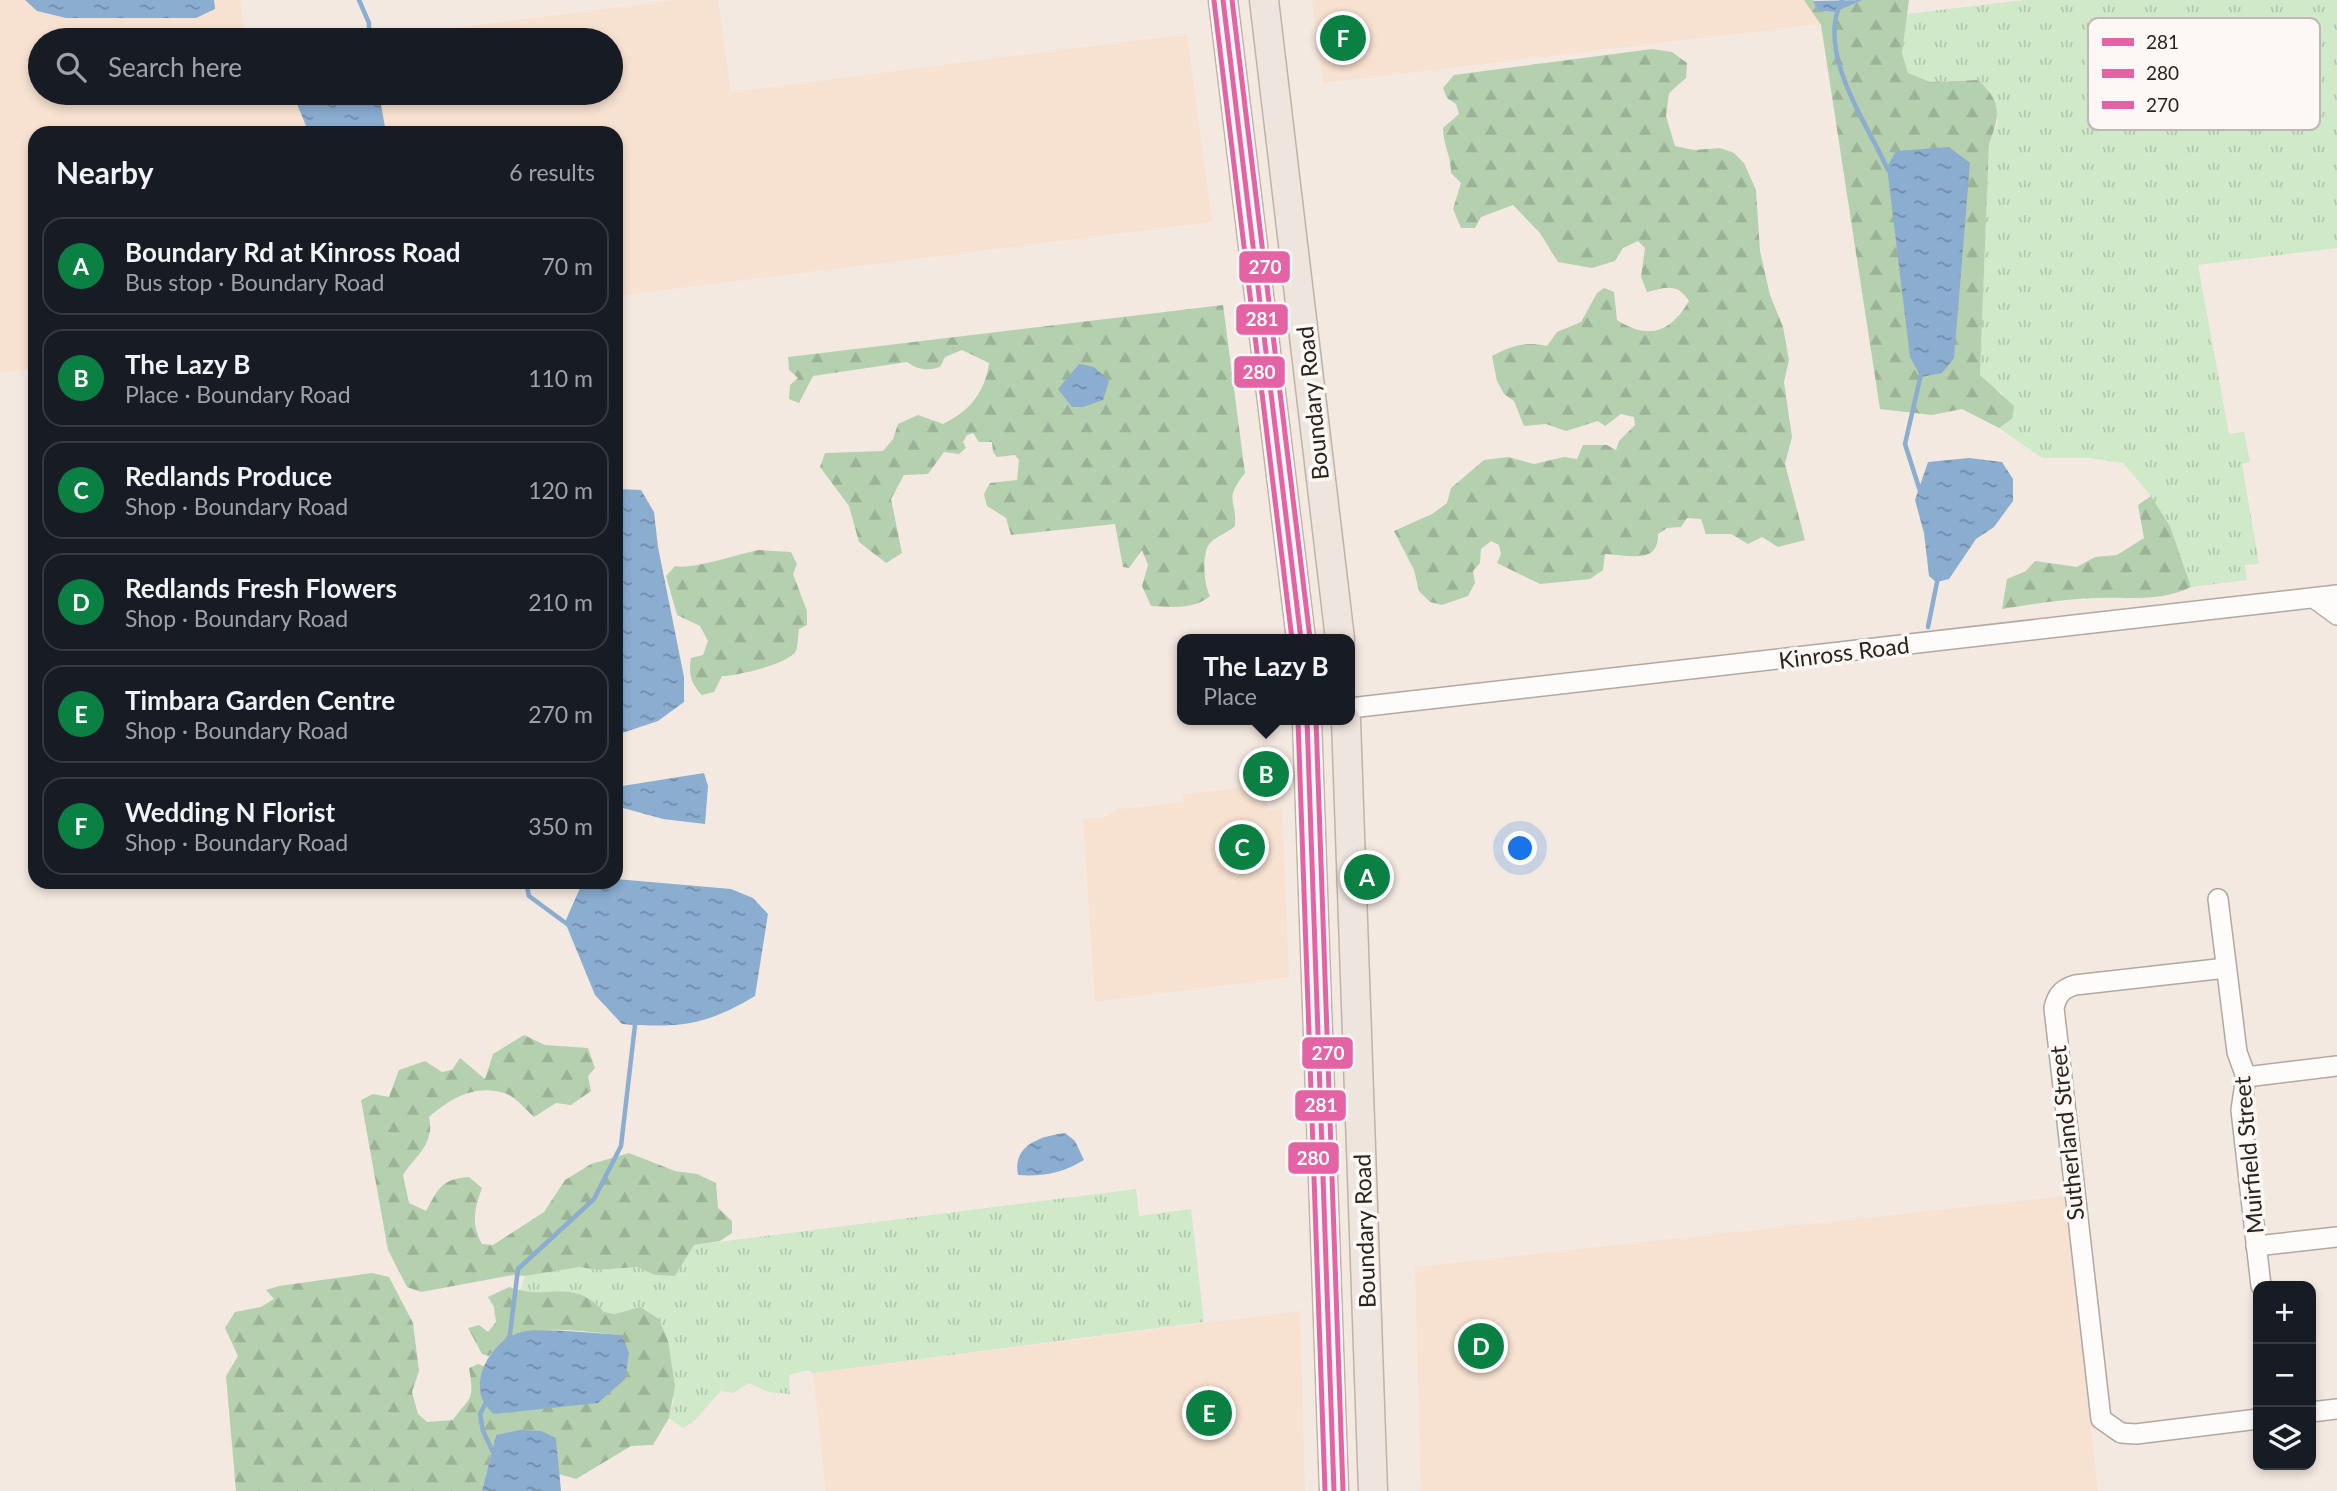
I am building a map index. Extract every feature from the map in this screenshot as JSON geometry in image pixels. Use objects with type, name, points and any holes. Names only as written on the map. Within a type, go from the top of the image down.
[{"type":"highway","name":"Boundary Road","points":[[1223,0],[1300,634]]},
{"type":"highway","name":"Boundary Road","points":[[1264,0],[1339,634]]},
{"type":"highway","name":"Boundary Road","points":[[1307,725],[1334,1491]]},
{"type":"highway","name":"Boundary Road","points":[[1346,725],[1373,1491]]},
{"type":"street","name":"Kinross Road","points":[[1355,707],[2337,595]]},
{"type":"street","points":[[2314,598],[2337,615]]},
{"type":"street","name":"Muirfield Street","points":[[2218,899],[2237,1052],[2246,1077],[2241,1110],[2260,1281]]},
{"type":"street","name":"Sutherland Street","points":[[2226,968],[2074,985],[2065,988],[2057,997],[2054,1008],[2101,1419],[2121,1433],[2253,1420]]},
{"type":"street","points":[[2246,1077],[2337,1066]]},
{"type":"street","points":[[2256,1246],[2337,1237]]},
{"type":"street","points":[[2316,1411],[2337,1409]]},
{"type":"shaded area","points":[[0,0],[240,0],[244,28],[28,28],[28,105],[623,105],[623,28],[456,28],[674,0],[718,0],[731,92],[1187,34],[1212,222],[623,295],[623,126],[28,126],[28,369],[0,373]]},
{"type":"shaded area","points":[[1312,0],[1818,0],[1821,24],[1323,83]]},
{"type":"shaded area","points":[[1265,785],[1268,811],[1282,809],[1289,977],[1095,1002],[1083,819],[1106,817],[1119,809],[1184,802],[1183,794]]},
{"type":"shaded area","points":[[2065,1196],[2098,1491],[1421,1491],[1415,1267]]},
{"type":"shaded area","points":[[1300,1311],[1305,1491],[826,1491],[813,1373]]},
{"type":"green space","points":[[1804,0],[1813,0],[1818,11],[1835,12],[1863,0],[1909,0],[1902,53],[1908,73],[1930,82],[1978,80],[1995,102],[1997,117],[1989,144],[1980,375],[2014,406],[2012,419],[1999,428],[1962,409],[1932,415],[1880,409],[1821,25]]},
{"type":"green space","points":[[2024,0],[2337,0],[2337,248],[2198,265],[2229,434],[2244,432],[2250,462],[2242,464],[2259,564],[2245,565],[2247,580],[2191,587],[2170,526],[2151,496],[2123,463],[2090,458],[2042,458],[1999,428],[2012,419],[2002,393],[1987,384],[1980,375],[1989,144],[1998,121],[1978,80],[1930,82],[1908,73],[1902,53],[1907,14]]},
{"type":"green space","points":[[1652,49],[1672,52],[1687,63],[1686,78],[1669,93],[1666,116],[1675,146],[1694,150],[1720,148],[1734,153],[1744,163],[1756,190],[1760,251],[1770,295],[1783,327],[1789,360],[1784,382],[1792,437],[1785,464],[1805,540],[1778,547],[1762,537],[1748,544],[1731,534],[1706,534],[1701,519],[1687,518],[1681,527],[1667,528],[1658,534],[1657,544],[1647,554],[1605,554],[1603,570],[1590,579],[1540,584],[1497,563],[1501,554],[1499,545],[1491,541],[1481,549],[1480,563],[1473,571],[1475,583],[1468,596],[1442,605],[1430,602],[1419,591],[1414,570],[1394,531],[1432,514],[1447,503],[1451,488],[1484,460],[1508,457],[1534,464],[1564,457],[1577,459],[1583,445],[1607,445],[1616,450],[1619,441],[1635,425],[1634,417],[1621,414],[1605,426],[1598,421],[1566,431],[1546,424],[1524,426],[1514,401],[1504,394],[1497,381],[1492,356],[1519,345],[1547,346],[1557,332],[1581,322],[1597,293],[1604,288],[1614,292],[1617,320],[1639,330],[1658,330],[1666,326],[1682,312],[1689,301],[1676,289],[1647,292],[1641,277],[1645,248],[1638,241],[1623,248],[1615,261],[1592,268],[1558,262],[1540,233],[1513,205],[1481,217],[1475,228],[1461,228],[1453,209],[1461,183],[1451,173],[1443,128],[1459,114],[1456,104],[1447,98],[1443,88],[1454,75]]},
{"type":"green space","points":[[1223,305],[1245,473],[1234,489],[1232,499],[1235,526],[1214,540],[1206,551],[1204,571],[1210,596],[1190,606],[1151,606],[1142,586],[1148,565],[1142,550],[1129,568],[1123,567],[1115,524],[1011,535],[1006,518],[987,506],[984,494],[990,483],[1017,480],[1019,460],[1015,455],[997,457],[993,452],[992,442],[979,442],[973,433],[967,435],[963,442],[966,448],[959,454],[944,452],[928,474],[904,475],[891,499],[902,553],[886,563],[859,542],[849,506],[820,467],[825,453],[883,451],[893,439],[898,424],[918,415],[943,424],[953,419],[975,400],[984,383],[989,363],[962,350],[945,357],[940,367],[931,369],[919,368],[907,362],[813,376],[799,403],[789,399],[790,385],[798,378],[789,370],[788,357]]},
{"type":"green space","points":[[2151,496],[2170,526],[2191,587],[2156,597],[2072,599],[2002,609],[2007,579],[2026,571],[2035,561],[2077,567],[2095,557],[2117,555],[2144,538],[2138,505]]},
{"type":"green space","points":[[759,550],[791,552],[797,564],[793,574],[807,611],[807,625],[799,629],[796,651],[791,656],[762,668],[722,676],[714,692],[702,695],[693,682],[690,663],[691,658],[703,655],[708,641],[700,626],[677,615],[666,576],[675,566],[704,564]]},
{"type":"green space","points":[[524,1035],[545,1045],[588,1048],[595,1068],[588,1076],[591,1091],[571,1105],[556,1103],[534,1117],[512,1097],[493,1091],[473,1092],[445,1104],[429,1117],[427,1142],[403,1175],[409,1203],[426,1211],[442,1186],[452,1180],[469,1177],[482,1188],[475,1217],[476,1230],[482,1244],[493,1245],[544,1212],[565,1180],[591,1164],[629,1153],[675,1171],[697,1174],[716,1183],[718,1208],[732,1221],[732,1233],[720,1241],[694,1245],[675,1276],[655,1275],[637,1267],[597,1270],[580,1267],[525,1276],[513,1275],[421,1292],[407,1287],[388,1250],[361,1100],[373,1094],[389,1097],[399,1070],[425,1061],[442,1072],[452,1070],[460,1058],[485,1079],[493,1054]]},
{"type":"green space","points":[[1136,1189],[1139,1216],[1191,1209],[1204,1322],[813,1373],[808,1370],[789,1375],[790,1394],[768,1392],[749,1383],[733,1393],[721,1391],[694,1421],[683,1428],[669,1418],[674,1400],[640,1307],[615,1314],[604,1312],[594,1302],[575,1293],[520,1291],[525,1276],[580,1267],[597,1270],[637,1267],[655,1275],[675,1276],[694,1245]]},
{"type":"green space","points":[[372,1273],[389,1277],[413,1323],[419,1371],[412,1392],[418,1414],[427,1422],[453,1420],[467,1402],[471,1393],[469,1368],[478,1364],[486,1367],[482,1392],[493,1414],[622,1335],[569,1330],[532,1331],[501,1344],[489,1356],[482,1354],[468,1328],[479,1325],[488,1332],[496,1322],[494,1307],[488,1297],[509,1287],[523,1291],[570,1292],[592,1301],[604,1312],[615,1314],[640,1307],[659,1319],[668,1341],[675,1386],[669,1418],[653,1445],[631,1446],[576,1479],[559,1474],[556,1438],[496,1435],[482,1491],[236,1491],[226,1376],[238,1356],[225,1328],[235,1312],[261,1307],[274,1299],[266,1290]]},
{"type":"water","points":[[25,0],[214,0],[215,9],[196,18],[66,18],[37,11]]},
{"type":"water","points":[[1863,0],[1835,12],[1818,11],[1813,1]]},
{"type":"water","points":[[297,105],[381,105],[385,126],[306,126]]},
{"type":"water","points":[[1949,147],[1970,163],[1954,358],[1942,373],[1921,377],[1910,357],[1887,167],[1896,151]]},
{"type":"water","points":[[1079,364],[1094,367],[1109,381],[1103,400],[1083,407],[1072,407],[1058,389]]},
{"type":"water","points":[[1969,458],[2002,462],[2013,479],[2013,501],[1994,527],[1976,539],[1949,579],[1936,582],[1929,576],[1924,533],[1915,500],[1928,462]]},
{"type":"water","points":[[623,489],[641,490],[654,512],[658,547],[684,677],[684,702],[658,721],[623,733]]},
{"type":"water","points":[[704,773],[708,786],[705,824],[663,819],[623,808],[623,786]]},
{"type":"water","points":[[623,880],[731,889],[753,898],[768,914],[755,996],[721,1014],[691,1023],[660,1026],[622,1024],[595,995],[565,922],[580,889],[623,889]]},
{"type":"water","points":[[1065,1133],[1075,1141],[1084,1160],[1052,1173],[1018,1175],[1019,1156],[1024,1149],[1038,1140]]},
{"type":"water","points":[[567,1331],[622,1335],[629,1353],[625,1379],[598,1403],[493,1414],[483,1401],[480,1380],[488,1358],[495,1349],[512,1335],[522,1332]]},
{"type":"water","points":[[520,1430],[541,1431],[556,1438],[561,1491],[482,1491],[496,1435]]},
{"type":"waterway","points":[[359,0],[369,28]]},
{"type":"waterway","points":[[1842,0],[1835,20],[1839,64],[1857,109],[1888,170]]},
{"type":"waterway","points":[[1921,374],[1905,444],[1921,494]]},
{"type":"waterway","points":[[1928,627],[1938,577]]},
{"type":"waterway","points":[[528,889],[529,896],[567,924]]},
{"type":"waterway","points":[[509,1342],[518,1269],[594,1199],[621,1146],[635,1025],[632,1021]]},
{"type":"waterway","points":[[488,1399],[480,1414],[483,1431],[493,1452]]},
{"type":"transit line","name":"281","points":[[1223,0],[1300,634]]},
{"type":"transit line","name":"270","points":[[1232,0],[1310,634]]},
{"type":"transit line","name":"280","points":[[1214,1],[1291,634]]},
{"type":"transit line","name":"280","points":[[1298,725],[1325,1491]]},
{"type":"transit line","name":"281","points":[[1307,725],[1334,1491]]},
{"type":"transit line","name":"270","points":[[1316,725],[1343,1491]]},
{"type":"place","name":"Wedding N Florist","points":[[1343,38]]},
{"type":"place","name":"The Lazy B","points":[[1266,774]]},
{"type":"place","name":"Redlands Produce","points":[[1242,847]]},
{"type":"place","name":"Boundary Rd at Kinross Road","points":[[1367,877]]},
{"type":"place","name":"Redlands Fresh Flowers","points":[[1481,1346]]},
{"type":"place","name":"Timbara Garden Centre","points":[[1209,1413]]}]
